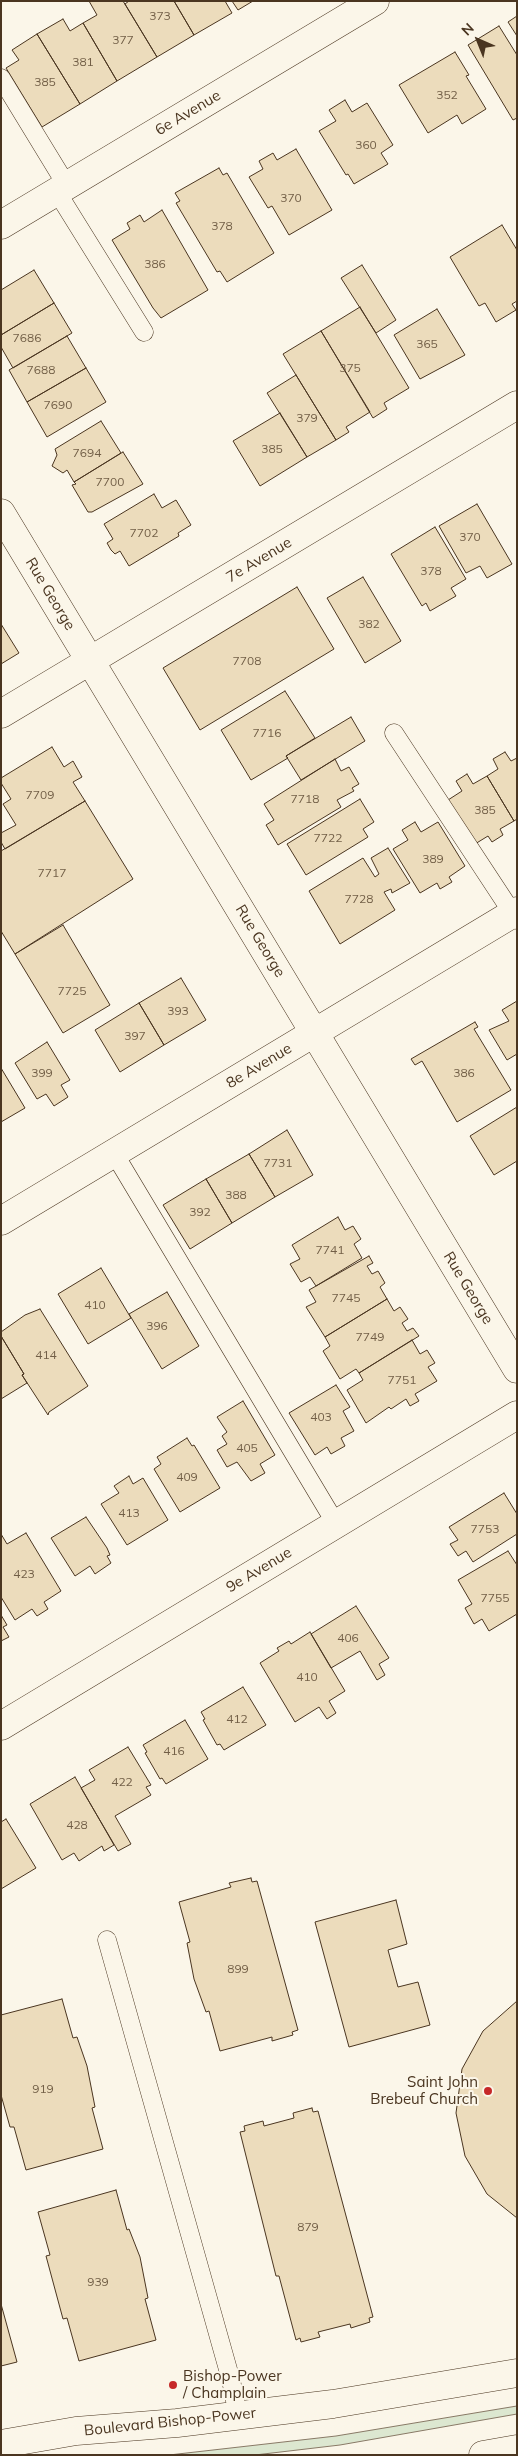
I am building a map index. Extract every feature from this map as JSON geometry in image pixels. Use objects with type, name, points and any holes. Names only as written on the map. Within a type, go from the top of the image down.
[{"type":"street","name":"6e Avenue","points":[[1,225],[375,1]]},
{"type":"street","name":"7e Avenue","points":[[1,714],[517,404]]},
{"type":"street","name":"Rue George","points":[[1,513],[517,1369]]},
{"type":"street","name":"8e Avenue","points":[[1,1221],[515,915]]},
{"type":"street","name":"9e Avenue","points":[[1,1726],[517,1415]]},
{"type":"street","name":"Boulevard Bishop-Power","points":[[1,2444],[107,2427],[238,2416],[342,2403],[517,2373]]},
{"type":"street","points":[[483,2455],[517,2449]]},
{"type":"lane","points":[[1,78],[144,332]]},
{"type":"lane","points":[[394,733],[515,915]]},
{"type":"lane","points":[[114,1153],[336,1524]]},
{"type":"lane","points":[[107,1940],[231,2380],[238,2416]]},
{"type":"green space","points":[[517,2406],[517,2414],[340,2445],[255,2455],[169,2455],[336,2436]]},
{"type":"building","points":[[89,1],[123,1],[157,57],[117,81],[83,23],[97,15]]},
{"type":"building","points":[[129,1],[174,1],[194,35],[157,57],[125,4]]},
{"type":"building","points":[[174,1],[225,1],[232,13],[194,35]]},
{"type":"building","points":[[232,1],[253,1],[238,10]]},
{"type":"building","points":[[517,16],[517,36],[508,22]]},
{"type":"building","points":[[63,19],[70,31],[83,23],[117,81],[80,104],[37,34]]},
{"type":"building","points":[[499,26],[517,55],[517,118],[513,120],[468,45]]},
{"type":"building","points":[[37,34],[80,104],[42,127],[6,68],[19,60],[12,50]]},
{"type":"building","points":[[455,52],[469,75],[466,76],[486,109],[462,124],[457,115],[428,133],[399,85]]},
{"type":"building","points":[[345,100],[352,112],[367,103],[393,145],[381,153],[388,164],[354,184],[348,174],[346,175],[319,131],[336,121],[329,110]]},
{"type":"building","points":[[296,149],[332,210],[289,235],[272,206],[268,208],[249,177],[263,169],[259,161],[273,153],[277,160]]},
{"type":"building","points":[[219,168],[223,175],[227,173],[274,253],[227,282],[220,271],[217,272],[176,203],[180,201],[175,193]]},
{"type":"building","points":[[162,210],[208,290],[161,318],[112,240],[130,229],[127,223],[140,215],[144,222]]},
{"type":"building","points":[[502,225],[517,250],[517,301],[512,304],[516,310],[496,322],[485,303],[479,306],[450,257]]},
{"type":"building","points":[[362,265],[396,320],[376,333],[341,278]]},
{"type":"building","points":[[34,270],[54,303],[1,335],[1,290]]},
{"type":"building","points":[[54,303],[72,333],[13,368],[1,347],[1,335]]},
{"type":"building","points":[[360,307],[409,388],[384,403],[387,409],[373,418],[321,331]]},
{"type":"building","points":[[437,309],[465,355],[420,379],[394,335]]},
{"type":"building","points":[[321,331],[370,412],[346,427],[349,432],[336,440],[283,354]]},
{"type":"building","points":[[67,336],[86,368],[27,402],[9,370]]},
{"type":"building","points":[[86,368],[106,402],[47,437],[27,402]]},
{"type":"building","points":[[296,375],[336,440],[307,457],[267,393]]},
{"type":"building","points":[[280,413],[307,457],[260,486],[233,441]]},
{"type":"building","points":[[101,421],[121,453],[74,482],[67,470],[63,473],[52,466],[57,455],[55,449]]},
{"type":"building","points":[[123,452],[143,484],[92,512],[88,512],[72,485]]},
{"type":"building","points":[[154,494],[162,508],[176,500],[191,525],[178,533],[179,536],[129,566],[120,551],[115,554],[111,550],[107,543],[113,539],[104,524]]},
{"type":"building","points":[[477,504],[512,564],[487,578],[480,566],[466,573],[439,526]]},
{"type":"building","points":[[435,527],[466,579],[451,588],[456,596],[430,611],[426,603],[422,606],[391,554]]},
{"type":"building","points":[[363,577],[401,641],[365,663],[327,598]]},
{"type":"building","points":[[297,587],[334,649],[200,730],[163,668]]},
{"type":"building","points":[[1,624],[19,653],[1,664]]},
{"type":"building","points":[[285,691],[315,738],[286,756],[288,758],[251,780],[221,730]]},
{"type":"building","points":[[351,717],[365,741],[301,780],[286,756]]},
{"type":"building","points":[[52,747],[64,767],[73,761],[82,777],[73,782],[85,801],[5,849],[1,842],[1,833],[16,825],[3,804],[11,799],[1,783],[1,778]]},
{"type":"building","points":[[505,752],[511,761],[517,758],[517,819],[514,821],[487,776],[498,769],[493,759]]},
{"type":"building","points":[[335,759],[341,771],[349,767],[359,784],[352,788],[354,791],[337,800],[341,807],[278,845],[266,825],[274,820],[264,804]]},
{"type":"building","points":[[467,774],[473,784],[487,776],[514,821],[500,829],[503,835],[492,842],[488,836],[475,844],[448,800],[462,791],[456,781]]},
{"type":"building","points":[[360,799],[374,822],[363,829],[368,837],[306,875],[287,844]]},
{"type":"building","points":[[85,801],[133,879],[15,954],[1,931],[1,851]]},
{"type":"building","points":[[415,822],[421,832],[438,822],[465,866],[449,877],[452,882],[440,889],[437,883],[420,893],[393,849],[408,840],[402,830]]},
{"type":"building","points":[[388,848],[410,883],[392,893],[391,889],[384,892],[395,910],[340,944],[309,891],[363,858],[375,877],[379,874],[371,858]]},
{"type":"building","points":[[63,925],[110,1005],[63,1033],[15,954]]},
{"type":"building","points":[[181,978],[206,1020],[164,1045],[139,1003]]},
{"type":"building","points":[[517,1001],[517,1054],[507,1060],[489,1030],[509,1021],[502,1010]]},
{"type":"building","points":[[139,1003],[164,1045],[120,1072],[95,1030]]},
{"type":"building","points":[[475,1022],[478,1027],[474,1029],[511,1090],[457,1122],[422,1061],[415,1065],[411,1059]]},
{"type":"building","points":[[47,1042],[70,1080],[61,1085],[68,1097],[54,1106],[46,1094],[37,1099],[15,1063]]},
{"type":"building","points":[[1,1068],[25,1108],[1,1122]]},
{"type":"building","points":[[517,1107],[517,1161],[494,1175],[470,1136]]},
{"type":"building","points":[[287,1130],[313,1175],[275,1197],[249,1154]]},
{"type":"building","points":[[249,1154],[275,1197],[232,1223],[206,1179]]},
{"type":"building","points":[[206,1179],[232,1223],[190,1249],[163,1205]]},
{"type":"building","points":[[338,1217],[345,1230],[353,1226],[361,1239],[354,1244],[362,1258],[316,1286],[310,1277],[301,1282],[290,1264],[300,1259],[292,1245]]},
{"type":"building","points":[[369,1256],[373,1263],[367,1266],[372,1274],[378,1271],[385,1283],[380,1287],[387,1299],[325,1337],[306,1307],[316,1302],[309,1290]]},
{"type":"building","points":[[101,1268],[131,1318],[88,1344],[58,1294]]},
{"type":"building","points":[[167,1292],[199,1346],[162,1369],[129,1314]]},
{"type":"building","points":[[387,1299],[394,1311],[400,1307],[408,1319],[402,1323],[407,1331],[413,1328],[419,1336],[359,1373],[356,1369],[340,1379],[323,1351],[330,1346],[325,1337]]},
{"type":"building","points":[[40,1309],[88,1386],[49,1412],[48,1415],[22,1375],[24,1374],[1,1336],[1,1332],[25,1315]]},
{"type":"building","points":[[1,1336],[24,1374],[22,1375],[27,1383],[1,1399]]},
{"type":"building","points":[[412,1340],[420,1354],[427,1350],[435,1363],[428,1367],[437,1381],[415,1394],[419,1401],[410,1406],[406,1399],[391,1409],[389,1407],[366,1423],[347,1390],[363,1380],[359,1373]]},
{"type":"building","points":[[336,1385],[350,1407],[343,1411],[354,1431],[341,1438],[345,1446],[331,1454],[327,1447],[315,1455],[289,1413]]},
{"type":"building","points":[[243,1401],[275,1455],[260,1464],[265,1473],[251,1481],[237,1462],[227,1467],[217,1450],[227,1444],[222,1436],[227,1432],[217,1417]]},
{"type":"building","points":[[187,1438],[192,1446],[194,1445],[220,1488],[180,1512],[154,1469],[161,1464],[157,1457]]},
{"type":"building","points":[[129,1476],[133,1484],[143,1478],[168,1520],[127,1545],[101,1504],[119,1493],[114,1486]]},
{"type":"building","points":[[504,1493],[517,1514],[517,1534],[473,1562],[466,1551],[458,1556],[450,1544],[458,1540],[449,1527]]},
{"type":"building","points":[[86,1517],[107,1548],[110,1555],[107,1556],[111,1563],[95,1574],[90,1566],[75,1576],[51,1538]]},
{"type":"building","points":[[26,1533],[61,1591],[44,1602],[48,1609],[37,1616],[32,1609],[15,1620],[1,1597],[1,1534],[7,1544]]},
{"type":"building","points":[[508,1551],[517,1565],[517,1614],[489,1631],[482,1619],[474,1624],[465,1608],[472,1604],[458,1580]]},
{"type":"building","points":[[356,1606],[389,1658],[379,1664],[385,1675],[377,1680],[360,1651],[331,1668],[311,1634]]},
{"type":"building","points":[[1,1615],[7,1625],[3,1627],[9,1637],[1,1641]]},
{"type":"building","points":[[310,1632],[345,1691],[329,1701],[336,1713],[327,1719],[319,1707],[295,1722],[260,1663],[279,1651],[277,1648],[289,1641],[291,1644]]},
{"type":"building","points":[[243,1687],[266,1725],[224,1750],[220,1744],[217,1745],[203,1720],[205,1719],[201,1712]]},
{"type":"building","points":[[185,1720],[208,1759],[166,1784],[162,1778],[160,1779],[145,1753],[147,1752],[143,1745]]},
{"type":"building","points":[[128,1747],[151,1785],[146,1787],[151,1795],[115,1816],[131,1844],[118,1851],[81,1788],[95,1780],[89,1770]]},
{"type":"building","points":[[75,1777],[114,1845],[104,1851],[102,1846],[79,1861],[74,1853],[62,1860],[30,1804]]},
{"type":"building","points":[[6,1819],[36,1868],[1,1889],[1,1822]]},
{"type":"building","points":[[251,1878],[252,1882],[257,1881],[298,2030],[292,2032],[293,2035],[272,2041],[272,2037],[220,2051],[209,2011],[206,2012],[194,1979],[187,1943],[190,1942],[179,1902],[231,1887],[229,1883]]},
{"type":"building","points":[[396,1900],[407,1944],[388,1950],[398,1987],[418,1982],[430,2025],[349,2047],[315,1922]]},
{"type":"building","points":[[62,1999],[73,2038],[77,2037],[87,2066],[95,2107],[92,2108],[103,2149],[26,2170],[14,2127],[10,2127],[1,2095],[1,2015]]},
{"type":"building","name":"Saint John Brebeuf Church","points":[[517,2001],[517,2218],[487,2194],[465,2156],[456,2113],[462,2069],[483,2031]]},
{"type":"building","points":[[312,2108],[313,2112],[318,2111],[373,2317],[369,2318],[370,2322],[351,2328],[350,2324],[318,2332],[320,2337],[301,2342],[300,2338],[296,2340],[279,2276],[276,2276],[240,2132],[245,2131],[244,2126],[263,2121],[264,2126],[294,2118],[293,2113]]},
{"type":"building","points":[[116,2190],[127,2230],[129,2229],[140,2257],[148,2298],[145,2299],[156,2340],[79,2361],[67,2318],[63,2319],[46,2256],[50,2255],[38,2212]]},
{"type":"building","points":[[1,2304],[17,2362],[1,2366]]},
{"type":"place","name":"Saint John Brebeuf Church","points":[[488,2091]]},
{"type":"place","name":"Bishop-Power / Champlain","points":[[173,2385]]}]
